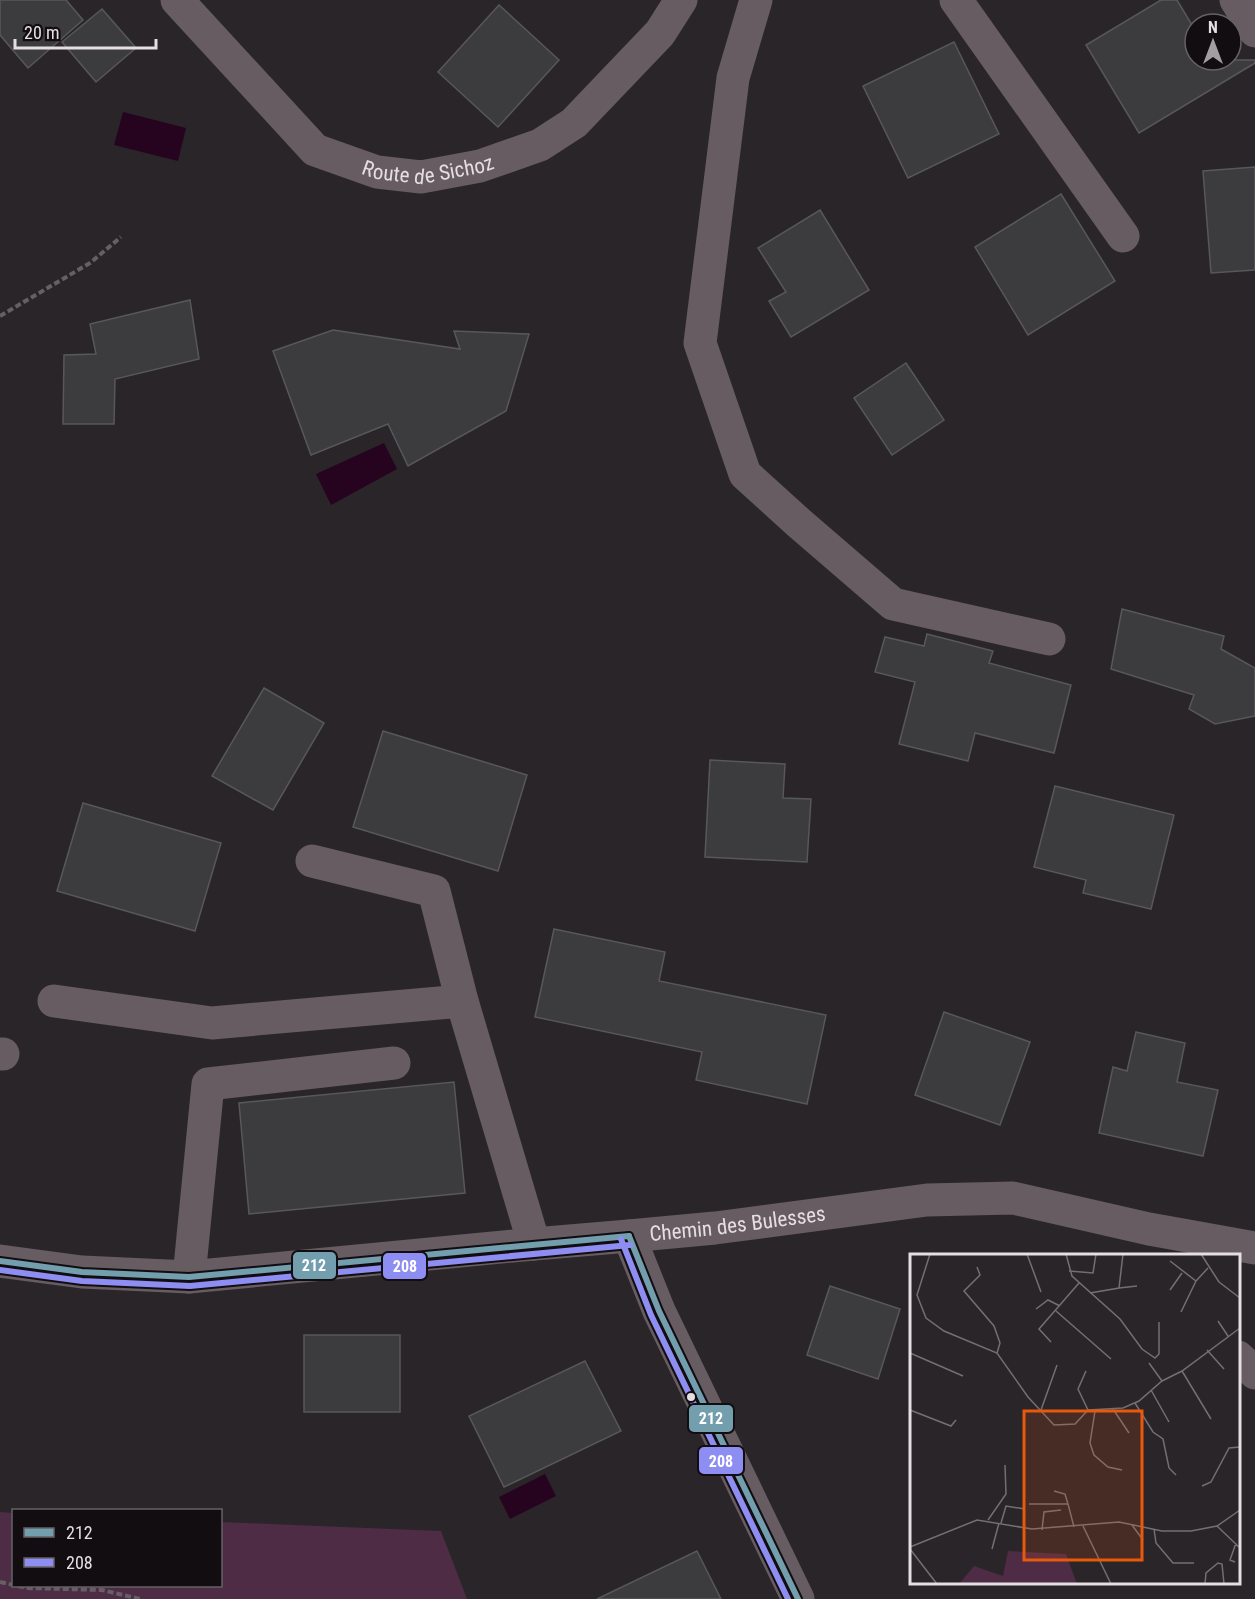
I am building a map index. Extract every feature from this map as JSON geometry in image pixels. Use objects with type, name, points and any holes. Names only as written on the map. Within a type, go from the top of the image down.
[{"type":"street","name":"Route de Sichoz","points":[[177,0],[315,150],[377,172],[421,177],[480,166],[540,145],[574,123],[660,33],[681,0]]},
{"type":"street","points":[[756,0],[733,78],[700,343],[746,474],[799,524],[893,604],[1049,639]]},
{"type":"street","points":[[956,0],[1123,236]]},
{"type":"street","points":[[1236,0],[1255,31]]},
{"type":"street","points":[[312,861],[434,891],[462,1001],[534,1244]]},
{"type":"street","points":[[54,1001],[212,1023],[462,1001]]},
{"type":"street","points":[[189,1277],[208,1084],[394,1063]]},
{"type":"street","name":"Chemin des Bulesses","points":[[0,1261],[82,1272],[189,1277],[715,1228],[927,1200],[1013,1198],[1155,1242],[1255,1248]]},
{"type":"street","points":[[629,1236],[658,1311],[798,1599]]},
{"type":"street","points":[[1240,1358],[1255,1373]]},
{"type":"path","points":[[0,316],[90,263],[121,237]]},
{"type":"path","points":[[24,1587],[102,1590],[140,1599]]},
{"type":"shaded area","points":[[123,112],[186,128],[178,161],[114,145]]},
{"type":"shaded area","points":[[384,443],[397,469],[331,505],[316,474]]},
{"type":"shaded area","points":[[545,1474],[556,1496],[510,1519],[499,1497]]},
{"type":"shaded area","points":[[0,1512],[12,1513],[12,1587],[222,1587],[222,1522],[441,1531],[467,1599],[0,1599]]},
{"type":"building","points":[[0,0],[66,0],[83,20],[28,68],[0,35]]},
{"type":"building","points":[[1161,0],[1177,0],[1184,12],[1183,72],[1240,72],[1139,133],[1086,45]]},
{"type":"building","points":[[499,5],[559,60],[498,127],[438,72]]},
{"type":"building","points":[[102,9],[136,48],[96,82],[62,42]]},
{"type":"building","points":[[954,42],[999,134],[908,178],[863,86]]},
{"type":"building","points":[[1243,60],[1255,60],[1255,63],[1243,70]]},
{"type":"building","points":[[1255,167],[1255,270],[1211,273],[1203,171]]},
{"type":"building","points":[[1061,194],[1115,281],[1028,335],[975,247]]},
{"type":"building","points":[[820,210],[869,290],[791,337],[769,301],[786,292],[758,248]]},
{"type":"building","points":[[190,300],[199,359],[115,379],[114,424],[63,424],[64,355],[96,354],[90,324]]},
{"type":"building","points":[[333,330],[460,349],[454,331],[529,334],[506,411],[408,466],[388,424],[311,455],[273,351]]},
{"type":"building","points":[[906,363],[944,420],[892,455],[854,398]]},
{"type":"building","points":[[1122,609],[1224,636],[1221,649],[1255,668],[1255,716],[1215,724],[1189,709],[1194,695],[1111,669]]},
{"type":"building","points":[[927,634],[993,651],[989,663],[1071,685],[1054,753],[975,733],[968,761],[899,744],[915,682],[875,672],[885,637],[924,646]]},
{"type":"building","points":[[264,688],[324,723],[273,810],[212,776]]},
{"type":"building","points":[[383,731],[527,775],[498,871],[353,827]]},
{"type":"building","points":[[710,760],[785,764],[783,798],[811,799],[807,862],[705,857]]},
{"type":"building","points":[[1055,786],[1174,815],[1151,909],[1083,893],[1086,880],[1034,867]]},
{"type":"building","points":[[83,803],[221,843],[195,931],[57,891]]},
{"type":"building","points":[[554,929],[665,952],[659,981],[826,1015],[807,1104],[696,1080],[702,1052],[535,1017]]},
{"type":"building","points":[[944,1012],[1030,1042],[1000,1125],[915,1095]]},
{"type":"building","points":[[1136,1032],[1185,1043],[1177,1082],[1218,1090],[1203,1156],[1099,1133],[1113,1067],[1127,1071]]},
{"type":"building","points":[[454,1082],[465,1193],[249,1214],[239,1103]]},
{"type":"building","points":[[830,1286],[900,1309],[878,1379],[807,1355]]},
{"type":"building","points":[[304,1335],[400,1335],[400,1412],[304,1412]]},
{"type":"building","points":[[585,1361],[621,1431],[504,1487],[469,1416]]},
{"type":"building","points":[[697,1551],[721,1599],[597,1599]]},
{"type":"transit line","name":"212","points":[[629,1236],[659,1311],[798,1599]]},
{"type":"transit line","name":"212","points":[[0,1261],[82,1272],[189,1277],[629,1236]]},
{"type":"transit line","name":"208","points":[[621,1239],[651,1315],[788,1599]]},
{"type":"transit line","name":"208","points":[[0,1270],[82,1281],[190,1286],[630,1245]]}]
